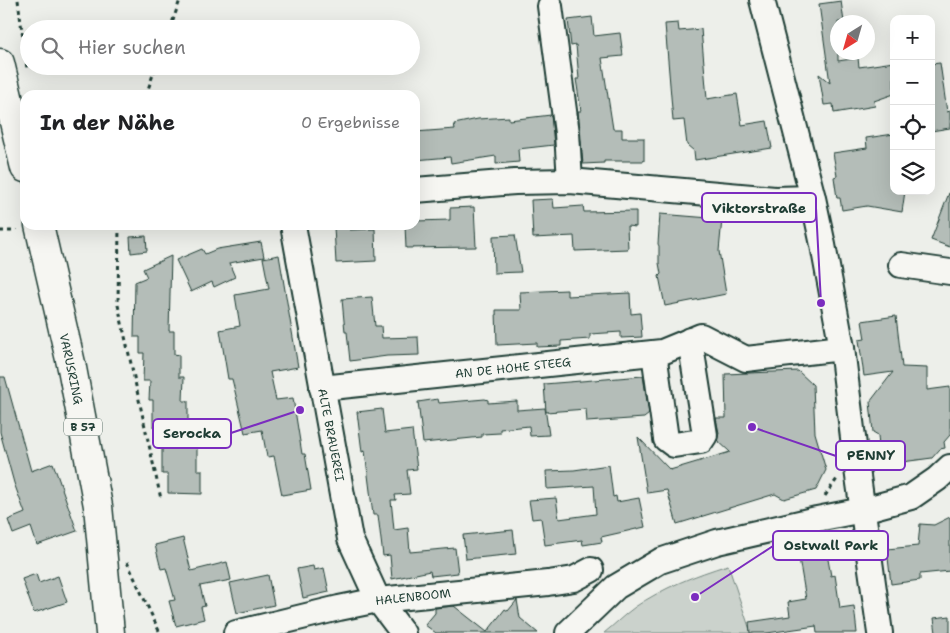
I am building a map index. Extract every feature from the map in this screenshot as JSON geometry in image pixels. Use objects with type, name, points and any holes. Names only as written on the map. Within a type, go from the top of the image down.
[{"type":"main road","points":[[0,63],[20,147]]},
{"type":"main road","name":"VARUSRING","points":[[51,230],[72,368],[98,506],[110,633]]},
{"type":"street","points":[[762,0],[813,198],[842,348],[880,633]]},
{"type":"street","points":[[550,6],[567,133],[570,181]]},
{"type":"street","points":[[420,190],[515,182],[570,181],[775,199],[813,198]]},
{"type":"street","name":"ALTE BRAUEREI","points":[[294,230],[350,539],[378,600],[403,633]]},
{"type":"street","points":[[901,265],[950,272]]},
{"type":"street","points":[[654,353],[666,439],[674,445],[701,441],[705,435],[695,338],[746,359],[842,348]]},
{"type":"street","name":"AN DE HOHE STEEG","points":[[322,388],[662,352],[695,338]]},
{"type":"street","points":[[568,633],[616,587],[660,561],[717,542],[863,510],[911,497],[937,479],[950,466]]},
{"type":"street","name":"HALENBOOM","points":[[236,633],[378,600],[550,592],[591,570]]},
{"type":"path","points":[[18,0],[20,20]]},
{"type":"path","points":[[173,20],[180,0]]},
{"type":"path","points":[[148,90],[153,75]]},
{"type":"path","points":[[119,230],[118,305],[161,499]]},
{"type":"path","points":[[815,542],[824,541]]},
{"type":"path","points":[[124,554],[160,633]]},
{"type":"shaded area","points":[[728,565],[751,633],[604,633],[635,607],[657,594],[691,578]]},
{"type":"building","points":[[841,1],[843,15],[830,15],[830,60],[858,60],[859,67],[890,63],[890,95],[874,101],[875,106],[834,113],[833,104],[824,105],[819,74],[830,83],[819,4]]},
{"type":"building","points":[[592,17],[594,36],[620,33],[623,56],[602,58],[613,129],[622,129],[622,138],[644,138],[644,161],[604,161],[604,163],[583,164],[578,111],[581,111],[576,79],[579,79],[576,45],[571,46],[568,20]]},
{"type":"building","points":[[678,23],[679,31],[701,29],[707,99],[737,94],[742,125],[767,121],[772,148],[695,160],[694,151],[687,145],[684,120],[673,121],[665,24]]},
{"type":"building","points":[[940,63],[947,112],[950,111],[950,128],[935,130],[935,105],[935,64]]},
{"type":"building","points":[[551,115],[554,145],[518,149],[519,162],[496,164],[496,156],[451,163],[450,157],[420,160],[420,132],[455,129],[454,124],[478,119],[509,117],[509,120]]},
{"type":"building","points":[[890,135],[890,195],[904,195],[902,212],[867,206],[842,210],[840,198],[837,198],[834,177],[837,176],[833,153],[867,148],[866,138]]},
{"type":"building","points":[[950,193],[950,247],[931,240]]},
{"type":"building","points":[[553,199],[554,208],[583,206],[584,212],[636,211],[636,227],[627,226],[628,249],[575,251],[574,236],[533,238],[531,200]]},
{"type":"building","points":[[474,207],[476,247],[406,248],[405,230],[420,230],[420,221],[450,220],[450,208]]},
{"type":"building","points":[[660,214],[722,219],[719,251],[726,294],[665,306],[659,276],[661,274],[658,244]]},
{"type":"building","points":[[334,230],[375,230],[376,261],[336,263]]},
{"type":"building","points":[[515,235],[521,272],[494,273],[493,236]]},
{"type":"building","points":[[146,236],[147,251],[131,253],[130,237]]},
{"type":"building","points":[[261,242],[264,257],[229,263],[235,277],[214,287],[212,282],[191,292],[176,260],[202,249],[205,254],[217,249]]},
{"type":"building","points":[[279,255],[298,367],[270,372],[276,400],[293,398],[302,454],[305,454],[311,490],[282,495],[274,456],[267,457],[262,430],[245,433],[232,379],[228,379],[220,330],[240,326],[235,295],[269,289],[263,258]]},
{"type":"building","points":[[171,256],[169,331],[174,331],[174,354],[179,355],[179,377],[184,377],[183,401],[188,401],[188,424],[193,424],[192,447],[197,447],[197,470],[202,470],[202,494],[168,493],[168,474],[162,474],[162,446],[159,446],[159,427],[153,427],[153,400],[149,400],[150,381],[143,381],[144,353],[140,353],[140,337],[134,337],[135,282],[147,277],[143,269]]},
{"type":"building","points":[[567,290],[567,296],[630,293],[631,314],[640,313],[642,337],[621,338],[621,332],[590,334],[590,339],[561,341],[561,346],[537,347],[537,343],[497,345],[496,310],[521,310],[520,292]]},
{"type":"building","points":[[372,297],[375,326],[381,326],[382,338],[418,337],[419,355],[387,356],[350,361],[342,299]]},
{"type":"building","points":[[896,316],[902,367],[927,368],[927,390],[950,387],[950,435],[944,442],[945,448],[940,449],[932,458],[902,462],[898,458],[887,459],[887,454],[879,447],[878,435],[873,432],[870,402],[893,372],[864,376],[859,340],[865,339],[862,321]]},
{"type":"building","points":[[798,371],[813,385],[815,433],[826,470],[816,490],[784,499],[775,494],[677,524],[667,490],[647,493],[638,437],[670,470],[730,452],[717,440],[719,433],[716,418],[726,418],[725,374]]},
{"type":"building","points":[[643,376],[649,414],[644,418],[587,422],[586,409],[546,412],[544,384]]},
{"type":"building","points":[[0,377],[5,377],[31,471],[53,463],[77,531],[37,545],[31,527],[13,534],[8,520],[25,513],[14,483],[0,432]]},
{"type":"building","points":[[438,399],[439,403],[485,399],[488,400],[488,403],[517,401],[517,410],[545,408],[549,435],[530,436],[529,426],[500,429],[500,433],[482,434],[482,437],[423,443],[418,402]]},
{"type":"building","points":[[382,409],[385,433],[412,430],[417,469],[407,470],[410,494],[395,495],[396,500],[391,500],[394,530],[408,528],[410,552],[455,548],[458,573],[431,576],[430,571],[392,579],[390,555],[383,556],[378,515],[373,515],[365,451],[362,452],[357,412]]},
{"type":"building","points":[[609,465],[613,497],[616,496],[617,502],[639,498],[645,527],[601,537],[602,542],[583,545],[582,540],[545,545],[541,518],[532,519],[529,500],[556,498],[559,519],[596,514],[594,486],[547,489],[546,471],[574,470]]},
{"type":"building","points":[[950,517],[950,571],[920,574],[920,580],[891,584],[887,549],[918,546],[920,524],[934,525]]},
{"type":"building","points":[[513,530],[516,554],[466,559],[463,535]]},
{"type":"building","points":[[183,538],[191,571],[227,562],[231,580],[200,586],[205,606],[201,607],[204,619],[176,626],[169,601],[175,600],[166,568],[161,569],[155,545]]},
{"type":"building","points":[[827,554],[831,576],[835,575],[840,608],[854,606],[857,633],[817,633],[816,626],[767,633],[750,633],[749,622],[790,616],[788,602],[806,599],[799,558]]},
{"type":"building","points":[[313,566],[314,570],[324,568],[329,592],[303,598],[297,569]]},
{"type":"building","points":[[36,574],[39,583],[58,576],[67,602],[34,613],[22,579]]},
{"type":"building","points":[[268,575],[274,605],[237,613],[230,583]]},
{"type":"building","points":[[517,600],[520,618],[538,633],[436,633],[425,625],[435,613],[435,608],[454,606],[487,632],[505,609],[508,611]]},
{"type":"building","points":[[950,616],[950,633],[936,633],[934,618]]},
{"type":"place","name":"Viktorstraße","points":[[821,303]]},
{"type":"place","name":"Serocka","points":[[300,410]]},
{"type":"place","name":"PENNY","points":[[752,427]]},
{"type":"place","name":"Ostwall Park","points":[[695,597]]}]
